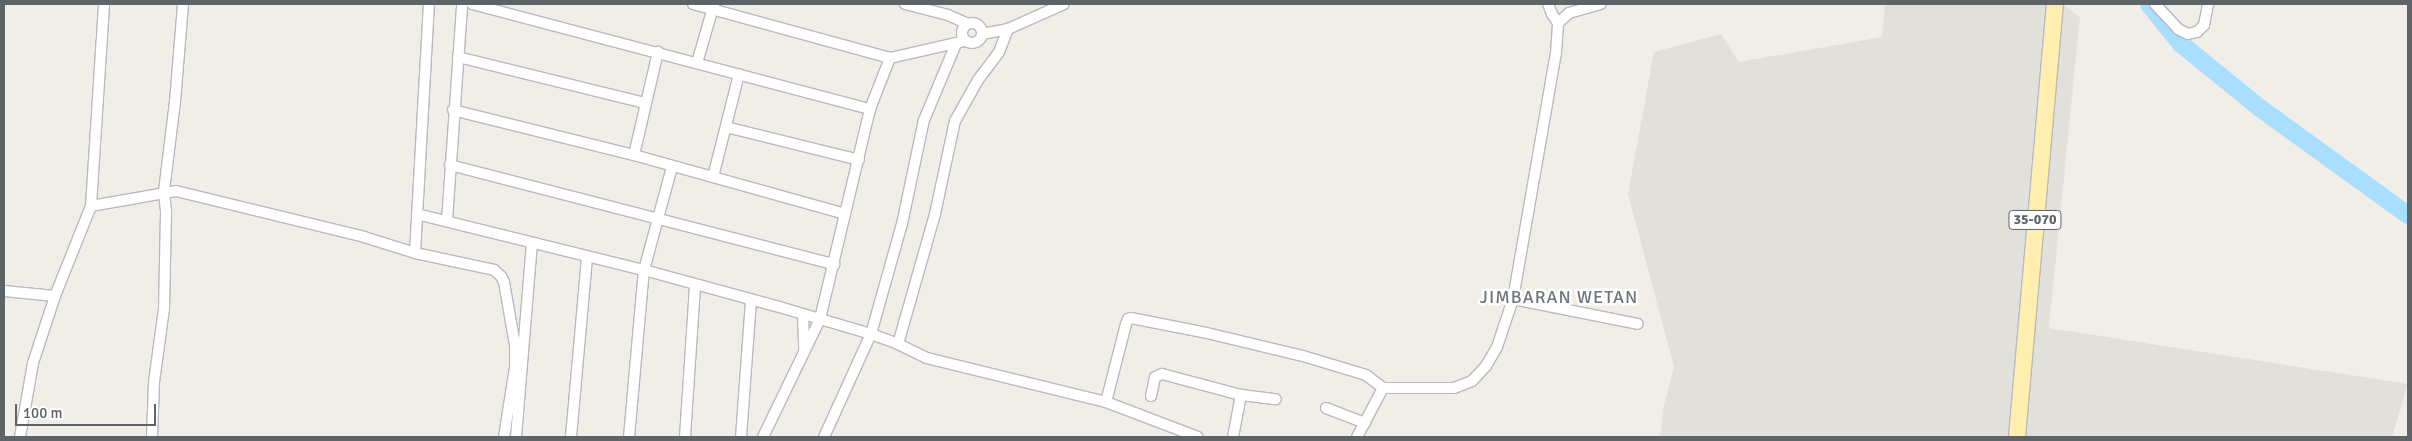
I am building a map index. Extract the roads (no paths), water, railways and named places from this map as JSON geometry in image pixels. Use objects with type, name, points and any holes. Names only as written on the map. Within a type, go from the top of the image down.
[{"type":"main road","name":"35-070","points":[[2018,437],[2054,4]]},
{"type":"street","points":[[20,437],[33,363],[55,296],[91,206],[104,4]]},
{"type":"street","points":[[152,437],[154,382],[164,309],[166,211],[164,191],[175,102],[183,4]]},
{"type":"street","points":[[415,253],[429,4]]},
{"type":"street","points":[[447,221],[453,110],[462,4]]},
{"type":"street","points":[[472,4],[870,109]]},
{"type":"street","points":[[693,4],[713,6],[890,58],[960,42],[970,44],[977,42],[982,34],[1008,29],[1064,4]]},
{"type":"street","points":[[906,4],[948,15],[968,24],[978,25],[982,34]]},
{"type":"street","points":[[1106,402],[1126,324],[1128,319],[1131,318],[1207,333],[1303,356],[1366,375],[1383,388],[1454,388],[1472,381],[1486,366],[1497,347],[1513,299],[1556,52],[1558,23],[1548,4]]},
{"type":"street","points":[[1558,23],[1569,13],[1601,4]]},
{"type":"street","points":[[2155,4],[2178,29],[2188,34],[2197,32],[2204,25],[2208,4]]},
{"type":"street","points":[[697,63],[713,6]]},
{"type":"street","points":[[824,437],[871,334],[902,224],[924,120],[960,42],[962,31],[968,24]]},
{"type":"street","points":[[901,346],[935,214],[954,121],[978,80],[999,52],[1008,29]]},
{"type":"street","points":[[634,155],[658,52]]},
{"type":"street","points":[[458,56],[645,103]]},
{"type":"street","points":[[763,437],[820,319],[870,109],[890,58]]},
{"type":"street","points":[[713,177],[739,74]]},
{"type":"street","points":[[453,110],[634,155],[845,214]]},
{"type":"street","points":[[726,127],[859,160]]},
{"type":"street","points":[[450,165],[834,264]]},
{"type":"street","points":[[628,437],[644,270],[672,167]]},
{"type":"street","points":[[91,206],[133,200],[164,191],[176,191],[364,237],[415,253],[494,270],[501,276],[515,344],[515,367],[504,437]]},
{"type":"street","points":[[417,214],[532,244],[644,270],[696,286],[803,314],[871,334],[918,355],[1106,402],[1198,437]]},
{"type":"street","points":[[516,437],[532,244]]},
{"type":"street","points":[[572,437],[587,257]]},
{"type":"street","points":[[686,437],[696,286]]},
{"type":"street","points":[[4,291],[55,296]]},
{"type":"street","points":[[1513,299],[1638,324]]},
{"type":"street","points":[[741,437],[751,301]]},
{"type":"street","points":[[803,314],[804,352]]},
{"type":"street","points":[[1150,396],[1155,377],[1162,374],[1241,395],[1276,399]]},
{"type":"street","points":[[1357,437],[1366,424],[1383,388]]},
{"type":"street","points":[[1233,437],[1241,395]]},
{"type":"street","points":[[1326,408],[1366,424]]},
{"type":"waterway","points":[[2149,4],[2181,44],[2260,108],[2408,215]]},
{"type":"district","name":"JIMBARAN WETAN","points":[[1559,297]]}]
